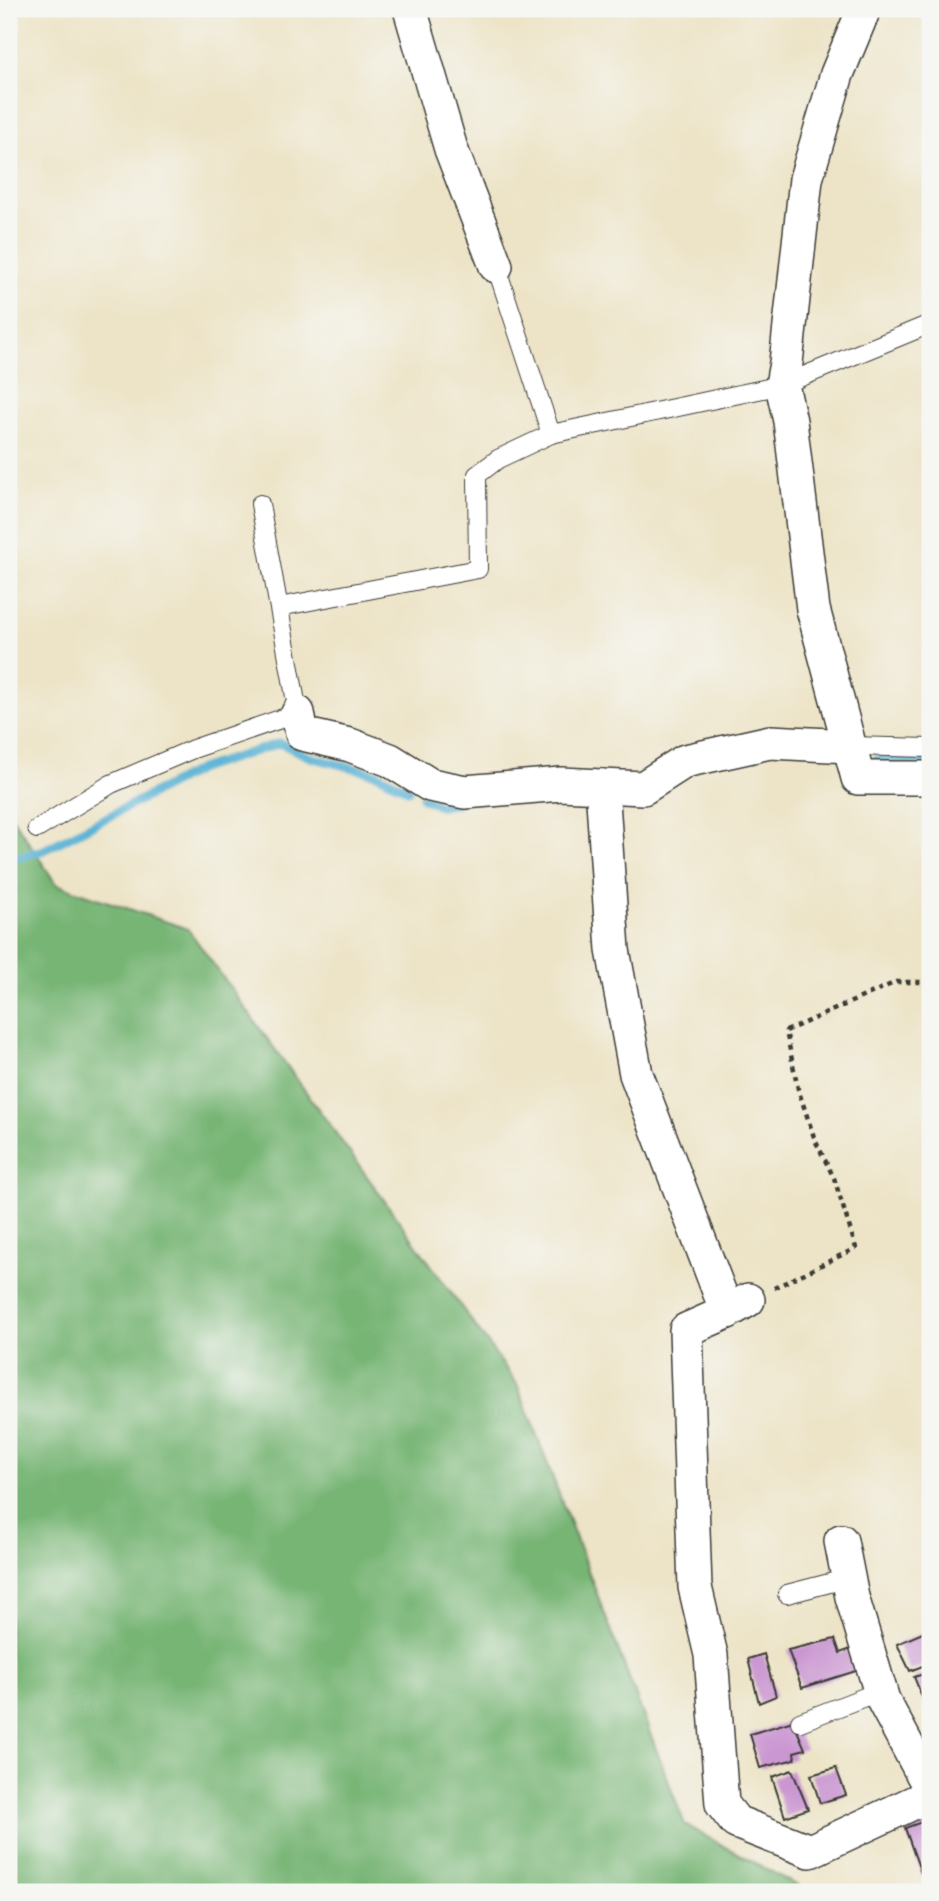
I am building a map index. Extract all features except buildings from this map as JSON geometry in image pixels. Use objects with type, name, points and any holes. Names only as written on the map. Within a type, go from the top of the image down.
[{"type":"street","points":[[410,9],[451,149],[496,266]]},
{"type":"street","points":[[864,9],[837,75],[806,179],[782,385],[790,421],[813,609],[858,778],[930,778]]},
{"type":"street","points":[[298,713],[302,734],[350,745],[390,760],[430,785],[466,792],[561,784],[643,788],[685,761],[770,742],[850,746]]},
{"type":"street","points":[[602,786],[612,950],[636,1074],[737,1306],[686,1330],[695,1587],[711,1655],[722,1804],[736,1822],[810,1851],[930,1795]]},
{"type":"street","points":[[841,1541],[880,1691],[930,1788]]},
{"type":"lane","points":[[496,266],[551,434]]},
{"type":"lane","points":[[279,607],[478,569],[477,475],[498,459],[551,434],[782,385],[930,324]]},
{"type":"lane","points":[[37,829],[111,784],[193,750],[298,713],[260,503]]},
{"type":"lane","points":[[850,746],[930,748]]},
{"type":"lane","points":[[788,1594],[849,1578]]},
{"type":"lane","points":[[800,1722],[880,1691]]},
{"type":"path","points":[[737,1306],[856,1248],[834,1178],[815,1140],[798,1089],[786,1031],[896,982],[930,982]]},
{"type":"green space","points":[[9,812],[56,884],[188,929],[517,1384],[685,1825],[809,1892],[9,1892]]},
{"type":"waterway","points":[[9,860],[44,850],[200,769],[280,743],[310,757],[377,774],[408,790]]},
{"type":"waterway","points":[[877,759],[930,761]]},
{"type":"waterway","points":[[423,798],[440,806],[456,803]]}]
